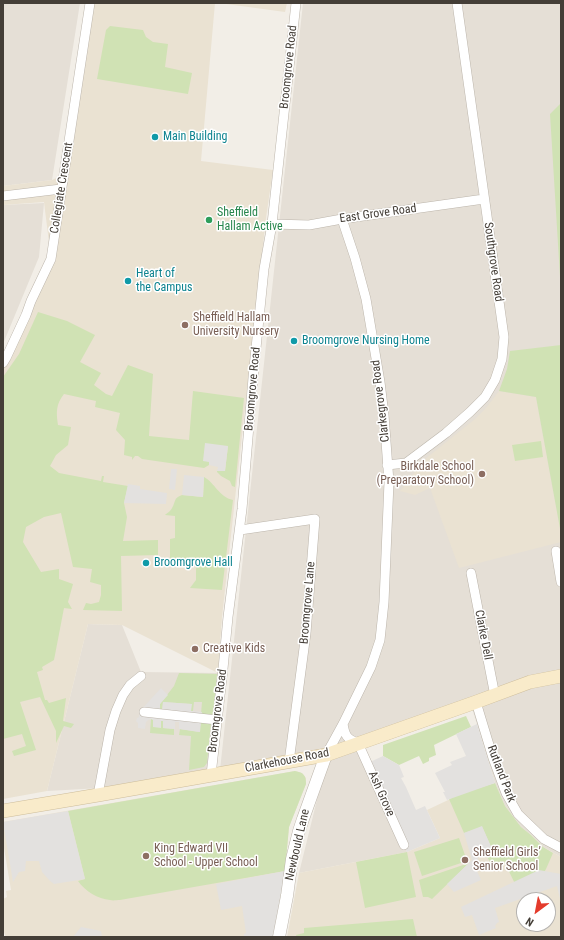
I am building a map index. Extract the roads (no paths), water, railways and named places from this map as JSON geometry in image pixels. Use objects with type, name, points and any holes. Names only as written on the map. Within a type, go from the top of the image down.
[{"type":"main road","name":"Clarkehouse Road","points":[[3,811],[326,755],[495,696],[530,682],[561,676]]},
{"type":"street","name":"Collegiate Crescent","points":[[3,363],[51,259],[90,3]]},
{"type":"street","name":"Broomgrove Road","points":[[211,775],[228,617],[240,530],[263,283],[272,224],[296,3]]},
{"type":"street","name":"Southgrove Road","points":[[388,465],[406,463],[446,433],[470,412],[485,397],[495,380],[502,359],[504,337],[457,3]]},
{"type":"street","points":[[3,196],[61,189]]},
{"type":"street","name":"East Grove Road","points":[[272,224],[308,225],[484,199]]},
{"type":"street","name":"Clarkegrove Road","points":[[326,755],[371,667],[380,640],[389,482],[380,382],[366,299],[355,258],[342,219]]},
{"type":"street","name":"Broomgrove Lane","points":[[240,530],[315,519],[306,633],[289,762]]},
{"type":"street","points":[[556,551],[561,582]]},
{"type":"street","name":"Clarke Dell","points":[[471,573],[495,696]]},
{"type":"street","points":[[98,795],[110,730],[116,711],[123,695],[130,685],[141,676]]},
{"type":"street","name":"Rutland Park","points":[[476,702],[506,793],[518,814],[544,839],[561,848]]},
{"type":"street","points":[[144,712],[217,720]]},
{"type":"street","points":[[343,724],[346,735],[350,740],[358,743]]},
{"type":"street","name":"Ash Grove","points":[[358,743],[404,845]]},
{"type":"street","name":"Newbould Lane","points":[[279,937],[292,859],[302,819],[326,755]]},
{"type":"place","name":"Main Building","points":[[155,137]]},
{"type":"place","name":"Sheffield Hallam Active","points":[[209,220]]},
{"type":"place","name":"Heart of the Campus","points":[[128,281]]},
{"type":"place","name":"Sheffield Hallam University Nursery","points":[[185,325]]},
{"type":"place","name":"Broomgrove Nursing Home","points":[[294,341]]},
{"type":"place","name":"Birkdale School (Preparatory School)","points":[[482,474]]},
{"type":"place","name":"Broomgrove Hall","points":[[146,563]]},
{"type":"place","name":"Creative Kids","points":[[195,649]]},
{"type":"place","name":"King Edward VII School - Upper School","points":[[146,856]]},
{"type":"place","name":"Sheffield Girls’ Senior School","points":[[465,860]]}]
